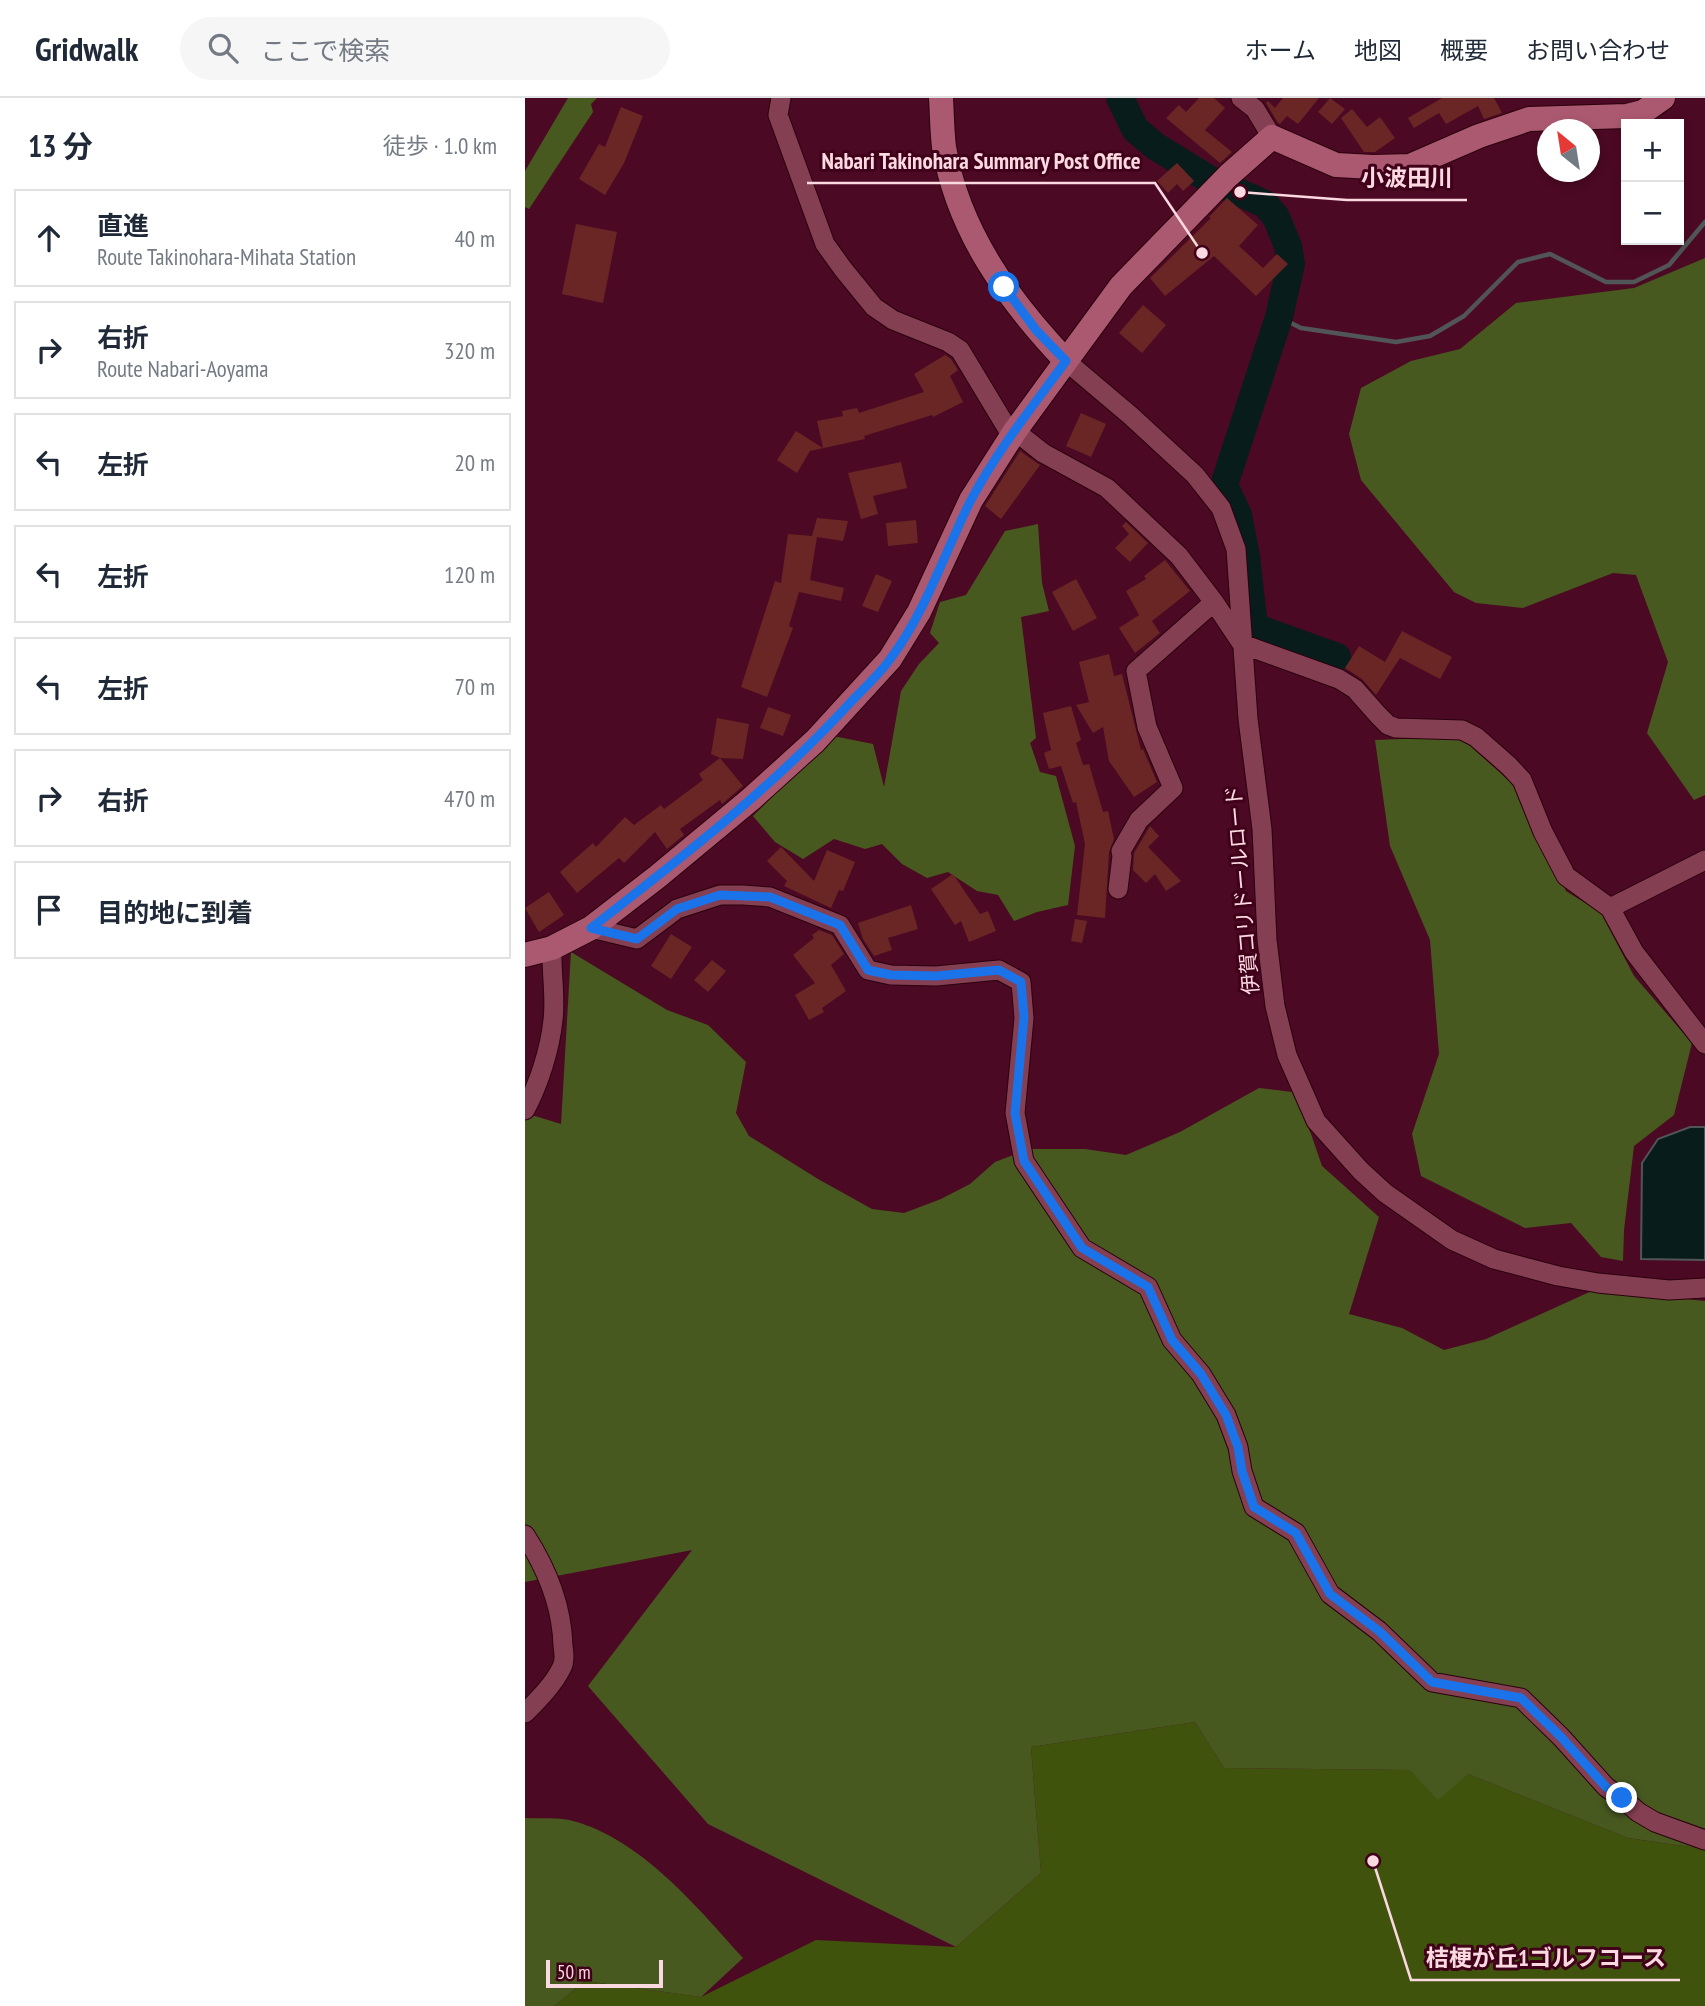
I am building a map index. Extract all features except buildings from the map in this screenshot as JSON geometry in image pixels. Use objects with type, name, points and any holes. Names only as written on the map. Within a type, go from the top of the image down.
[{"type":"main road","points":[[941,98],[944,146],[956,196],[982,255],[1036,330],[1066,361]]},
{"type":"main road","points":[[525,955],[552,948],[591,928],[657,877],[806,749],[891,659],[919,612],[971,500],[1015,431],[1066,361],[1121,286],[1229,174],[1272,137],[1336,165],[1410,166],[1479,136],[1529,120],[1627,116],[1643,112],[1663,98]]},
{"type":"street","points":[[781,98],[778,115],[815,219],[831,252],[874,307],[893,320],[948,342],[960,351],[1007,428],[1043,453],[1107,488],[1179,556],[1243,644],[1339,680],[1355,689],[1388,725],[1396,728],[1462,730],[1476,737],[1522,780],[1543,832],[1566,876],[1610,908],[1634,952],[1705,1045]]},
{"type":"street","points":[[1241,98],[1255,109],[1272,137]]},
{"type":"street","name":"伊賀コリドールロード","points":[[1066,361],[1195,475],[1221,508],[1236,549],[1248,719],[1262,829],[1267,940],[1275,1006],[1287,1055],[1316,1121],[1360,1171],[1385,1193],[1453,1240],[1494,1259],[1558,1276],[1598,1283],[1669,1290],[1705,1288]]},
{"type":"street","points":[[1118,889],[1121,851],[1139,820],[1173,788],[1147,727],[1136,671],[1214,602]]},
{"type":"street","points":[[1610,908],[1705,860]]},
{"type":"street","points":[[591,928],[637,939],[677,909],[720,895],[770,897],[840,925],[868,970],[891,975],[936,976],[999,970],[1021,982],[1024,1017],[1015,1113],[1024,1161],[1082,1248],[1148,1287],[1172,1340],[1201,1374],[1226,1415],[1238,1447],[1242,1471],[1254,1507],[1296,1533],[1330,1594],[1379,1631],[1432,1682],[1521,1698],[1606,1787],[1638,1812],[1655,1822],[1705,1840]]},
{"type":"street","points":[[525,1110],[550,1040],[554,1017],[552,948]]},
{"type":"street","points":[[525,1535],[558,1602],[563,1625],[564,1665],[541,1697],[525,1713]]},
{"type":"green space","points":[[568,98],[597,98],[591,104],[593,112],[529,209],[525,207],[525,171]]},
{"type":"green space","points":[[1705,258],[1705,795],[1694,800],[1647,733],[1668,662],[1636,575],[1613,573],[1523,608],[1476,603],[1454,592],[1361,480],[1349,434],[1361,388],[1411,361],[1460,349],[1516,303],[1634,288]]},
{"type":"green space","points":[[1038,524],[1042,583],[1049,611],[1021,617],[1036,738],[1030,743],[1040,772],[1056,776],[1075,846],[1068,905],[1014,921],[998,895],[977,891],[948,872],[927,878],[902,864],[882,844],[865,849],[834,839],[803,859],[775,842],[753,816],[833,736],[873,744],[884,787],[901,691],[919,664],[939,643],[930,633],[940,602],[966,595],[1005,531]]},
{"type":"green space","points":[[1460,737],[1515,786],[1566,891],[1601,913],[1634,976],[1692,1043],[1674,1115],[1634,1146],[1623,1261],[1601,1257],[1571,1223],[1525,1228],[1421,1176],[1412,1134],[1439,1054],[1430,940],[1390,846],[1375,740]]},
{"type":"green space","points":[[571,952],[667,1010],[708,1025],[746,1062],[736,1113],[749,1136],[872,1209],[904,1213],[941,1199],[970,1184],[995,1162],[1029,1149],[1085,1149],[1126,1155],[1180,1132],[1259,1088],[1292,1092],[1322,1166],[1379,1217],[1349,1314],[1402,1328],[1444,1350],[1486,1339],[1594,1290],[1705,1301],[1705,1849],[1628,1838],[1468,1774],[1438,1800],[1410,1770],[1224,1768],[1195,1722],[1031,1747],[1041,1873],[956,1947],[708,1824],[588,1686],[692,1550],[525,1582],[525,1119],[535,1116],[561,1124]]},
{"type":"green space","points":[[1195,1722],[1224,1768],[1411,1770],[1468,1774],[1628,1838],[1705,1849],[1705,2006],[554,2006],[585,1981],[701,1997],[816,1940],[956,1947],[1041,1873],[1031,1747]]},
{"type":"green space","points":[[525,1818],[573,1821],[622,1843],[645,1859],[687,1897],[743,1958],[701,1997],[585,1981],[554,2006],[525,2006]]},
{"type":"shaded area","points":[[1690,1127],[1705,1127],[1705,1260],[1641,1259],[1642,1163],[1658,1139]]},
{"type":"waterway","points":[[1120,98],[1135,129],[1155,146],[1207,178],[1265,204],[1276,217],[1288,246],[1291,264],[1279,317],[1224,485],[1238,515],[1246,556],[1254,627],[1337,657]]},
{"type":"waterway","points":[[1279,317],[1301,328],[1396,342],[1430,336],[1464,316],[1518,262],[1550,254],[1606,282],[1634,282],[1669,265],[1705,222]]},
{"type":"place","name":"小波田川","points":[[1240,192]]},
{"type":"place","name":"Nabari Takinohara Summary Post Office","points":[[1202,253]]},
{"type":"place","name":"桔梗が丘1ゴルフコース","points":[[1373,1861]]},
{"type":"route","points":[[1004,287],[1036,330],[1066,361],[1015,431],[971,500],[919,612],[891,659],[815,741],[751,799],[591,928],[637,939],[677,909],[720,895],[770,897],[840,925],[868,970],[891,975],[936,976],[999,970],[1021,982],[1024,1017],[1015,1113],[1024,1161],[1082,1248],[1148,1287],[1172,1340],[1201,1374],[1226,1415],[1238,1447],[1242,1471],[1254,1507],[1296,1533],[1330,1594],[1379,1631],[1432,1682],[1521,1698],[1606,1787],[1622,1798]]}]
